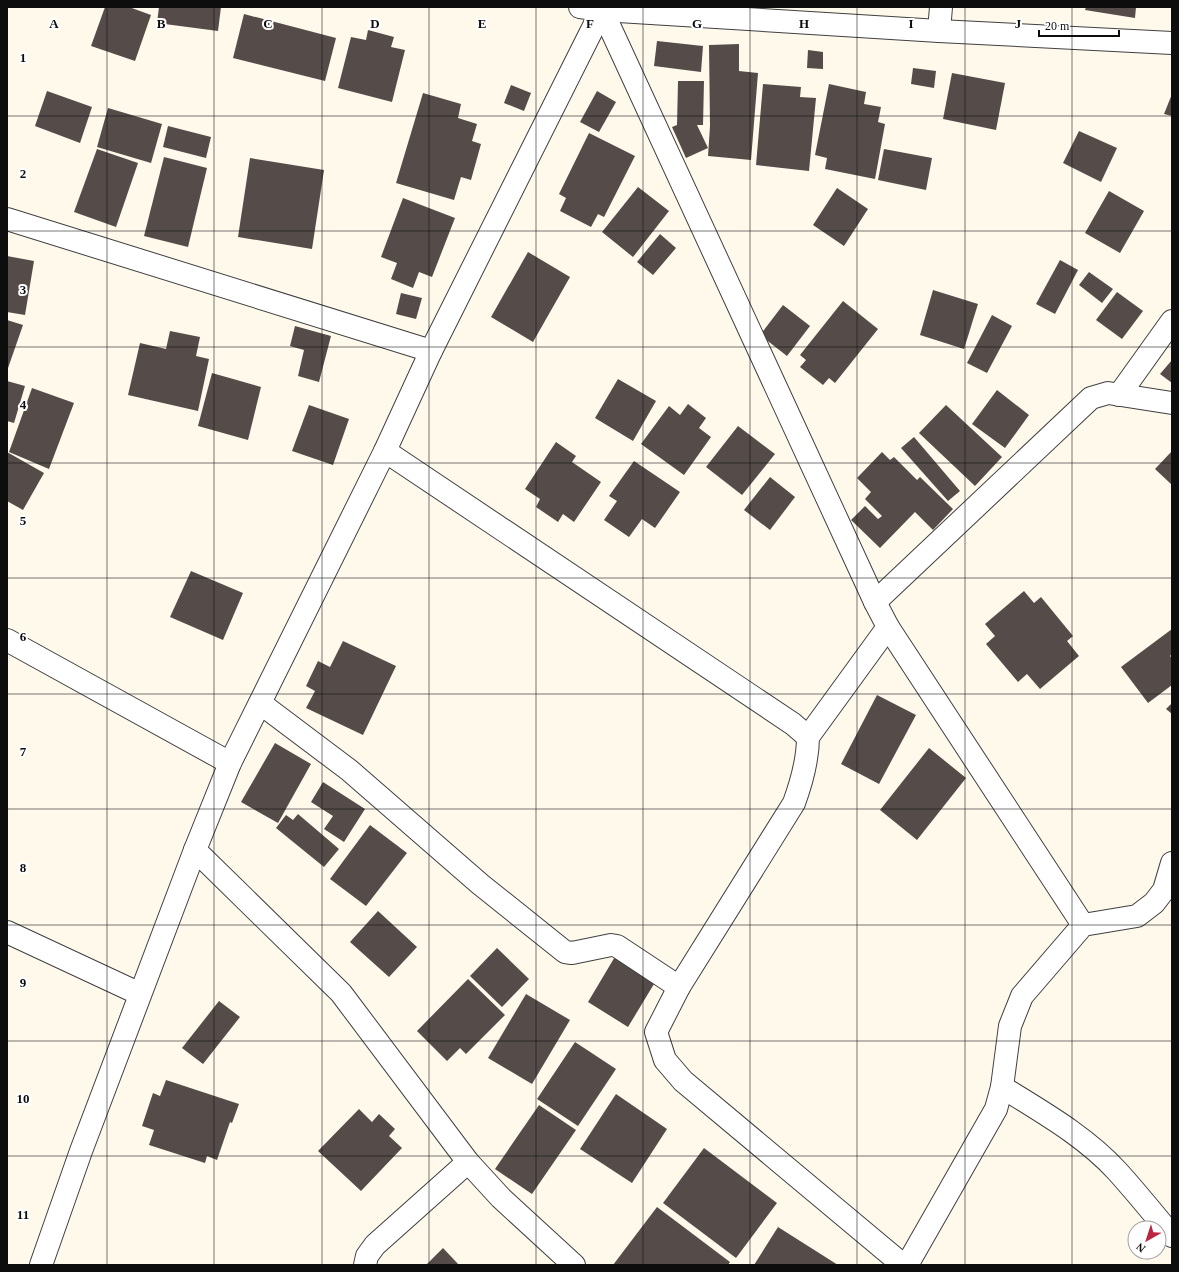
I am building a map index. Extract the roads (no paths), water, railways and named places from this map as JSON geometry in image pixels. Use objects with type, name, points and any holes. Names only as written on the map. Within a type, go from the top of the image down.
[{"type":"street","points":[[580,7],[602,10],[939,31],[1172,43]]},
{"type":"street","points":[[939,31],[941,7]]},
{"type":"street","points":[[41,1265],[81,1150],[195,850],[230,763],[385,451],[431,351],[602,10]]},
{"type":"street","points":[[602,10],[875,602],[888,627],[1083,925]]},
{"type":"street","points":[[7,219],[431,351]]},
{"type":"street","points":[[1119,395],[1172,321]]},
{"type":"street","points":[[875,602],[1091,398],[1108,393],[1172,403]]},
{"type":"street","points":[[385,451],[793,724],[808,737]]},
{"type":"street","points":[[888,627],[808,737],[808,754],[794,803],[679,987],[656,1032],[665,1060],[683,1081],[903,1265]]},
{"type":"street","points":[[7,640],[230,763]]},
{"type":"street","points":[[260,703],[349,770],[480,884],[565,952],[572,953],[611,945],[617,946],[679,987]]},
{"type":"street","points":[[195,850],[341,993],[468,1162],[501,1198],[574,1265]]},
{"type":"street","points":[[907,1265],[996,1109],[1002,1087],[1010,1026],[1022,996],[1083,925],[1136,916],[1154,904],[1164,890],[1172,863]]},
{"type":"street","points":[[7,932],[140,994]]},
{"type":"street","points":[[1002,1087],[1060,1122],[1092,1148],[1117,1170],[1172,1236]]},
{"type":"street","points":[[365,1265],[367,1256],[374,1245],[468,1162]]}]
